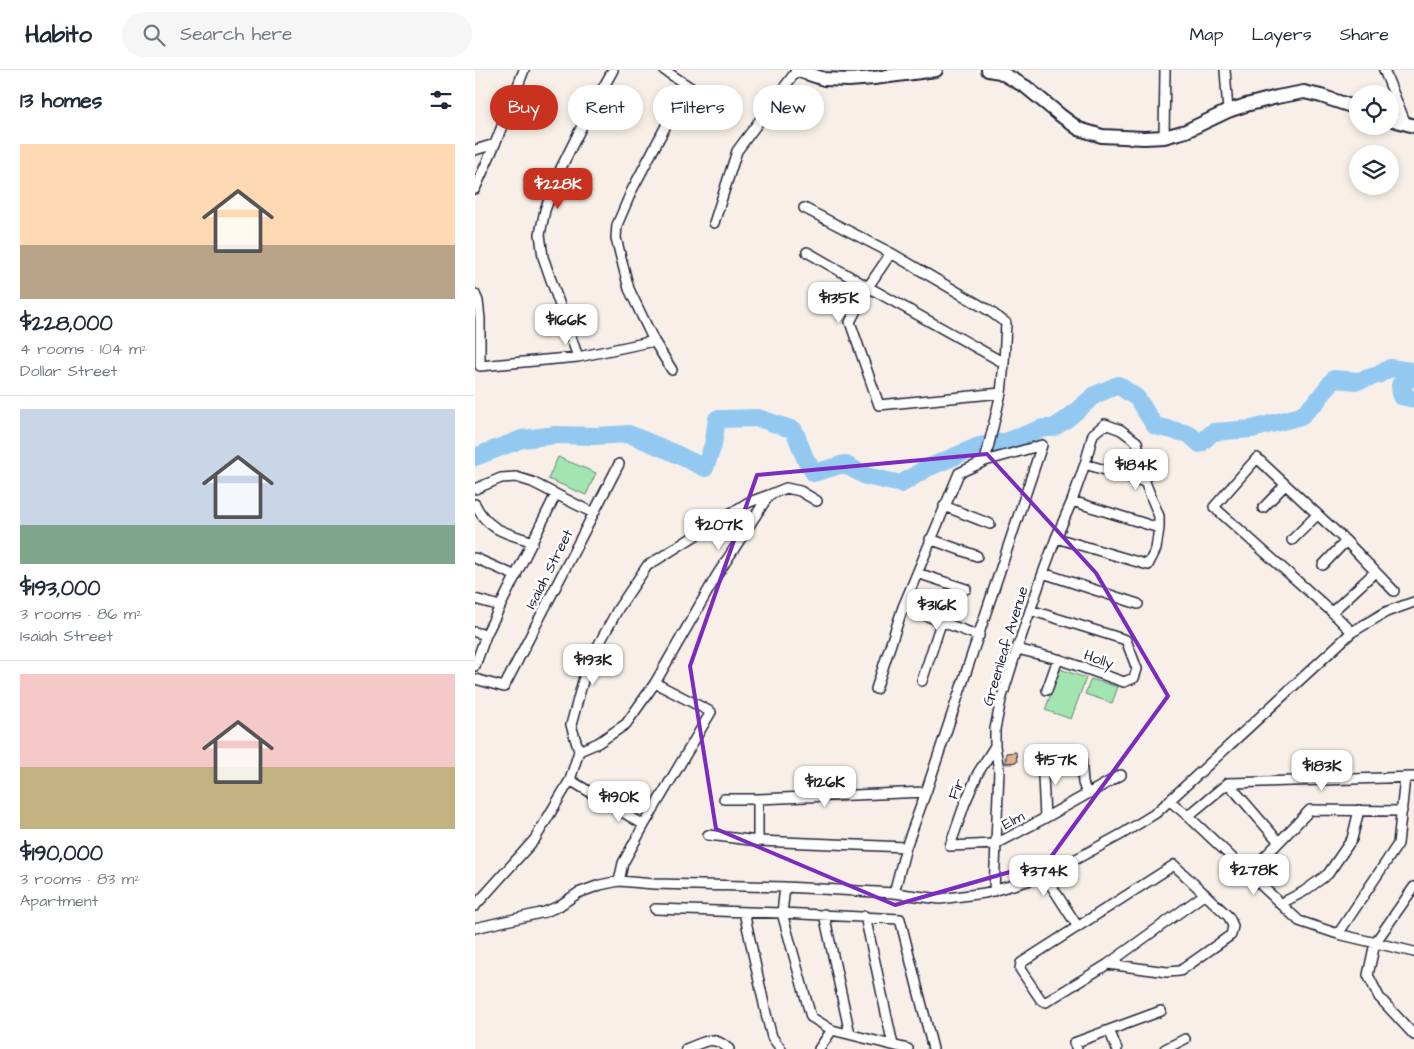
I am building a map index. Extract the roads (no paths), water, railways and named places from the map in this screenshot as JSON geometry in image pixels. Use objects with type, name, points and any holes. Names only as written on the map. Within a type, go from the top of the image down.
[{"type":"main road","points":[[797,70],[824,79],[849,80],[936,70]]},
{"type":"main road","points":[[988,70],[1000,72],[1026,87],[1079,129],[1102,136],[1164,137],[1186,130],[1228,111],[1277,96],[1304,92],[1349,105]]},
{"type":"street","points":[[475,189],[524,70]]},
{"type":"street","points":[[578,357],[543,257],[540,234],[545,210],[561,168],[613,70]]},
{"type":"street","points":[[664,70],[686,85]]},
{"type":"street","points":[[714,223],[737,151],[797,70]]},
{"type":"street","points":[[1164,137],[1165,70]]},
{"type":"street","points":[[1225,70],[1228,111]]},
{"type":"street","points":[[1384,70],[1410,125]]},
{"type":"street","points":[[664,130],[632,190],[617,224],[616,238],[629,289],[654,340],[672,370]]},
{"type":"street","points":[[475,150],[495,144]]},
{"type":"street","points":[[803,208],[891,253],[988,310],[1006,323],[1001,394],[986,458]]},
{"type":"street","points":[[807,252],[1004,362]]},
{"type":"street","points":[[891,253],[868,287],[851,322],[879,405],[1001,394]]},
{"type":"street","points":[[475,294],[478,301],[477,331],[481,366],[578,357],[654,340]]},
{"type":"street","name":"Greenleaf Avenue","points":[[994,891],[999,770],[995,746],[995,729],[1001,700],[1043,573],[1085,464],[1093,434],[1105,424],[1121,430],[1137,442],[1145,482]]},
{"type":"street","points":[[876,689],[903,607],[959,473],[986,458],[1042,446],[907,847],[894,893]]},
{"type":"street","points":[[1352,632],[1214,507],[1257,458],[1346,541],[1393,591]]},
{"type":"street","name":"Isaiah Street","points":[[475,679],[504,687],[619,464]]},
{"type":"street","points":[[1056,538],[1148,565],[1156,549],[1159,516],[1145,482],[1085,464]]},
{"type":"street","points":[[475,489],[501,478],[516,477],[532,482],[593,513]]},
{"type":"street","points":[[1263,508],[1285,485]]},
{"type":"street","points":[[475,906],[535,839],[570,780],[579,751],[571,725],[587,666],[618,608],[647,566],[747,502],[787,488],[800,491],[817,501]]},
{"type":"street","points":[[475,666],[486,635],[556,494]]},
{"type":"street","points":[[579,751],[598,743],[626,724],[655,683],[717,575],[769,495]]},
{"type":"street","points":[[1072,501],[1159,528]]},
{"type":"street","points":[[475,504],[485,520],[497,530],[533,542]]},
{"type":"street","points":[[944,506],[990,524]]},
{"type":"street","points":[[1292,540],[1317,515]]},
{"type":"street","points":[[930,539],[977,556]]},
{"type":"street","points":[[1323,565],[1346,541]]},
{"type":"street","points":[[475,558],[516,576]]},
{"type":"street","points":[[1332,612],[1375,572]]},
{"type":"street","points":[[917,573],[966,589]]},
{"type":"street","points":[[1043,573],[1138,604]]},
{"type":"street","points":[[475,599],[500,606]]},
{"type":"street","points":[[475,928],[545,912],[559,906],[578,893],[619,881],[894,893],[940,899],[994,891],[1045,876],[1123,834],[1156,813],[1352,632],[1386,612],[1414,602]]},
{"type":"street","points":[[903,607],[942,620],[979,636]]},
{"type":"street","name":"Holly","points":[[1017,648],[1058,659],[1124,682],[1134,678],[1137,669],[1126,640],[1030,610]]},
{"type":"street","points":[[922,681],[942,620]]},
{"type":"street","points":[[475,632],[486,635]]},
{"type":"street","points":[[1047,690],[1058,659]]},
{"type":"street","points":[[619,881],[623,864],[644,825],[711,712],[655,683]]},
{"type":"street","name":"Fir","points":[[995,746],[978,773],[950,846],[996,844]]},
{"type":"street","points":[[1042,755],[1045,818]]},
{"type":"street","points":[[1081,757],[1083,783],[1087,794]]},
{"type":"street","name":"Elm","points":[[996,844],[1121,775]]},
{"type":"street","points":[[1188,816],[1229,782],[1410,777],[1402,811],[1398,844],[1339,934]]},
{"type":"street","points":[[570,780],[644,825]]},
{"type":"street","points":[[1229,782],[1279,842]]},
{"type":"street","points":[[724,799],[926,792]]},
{"type":"street","points":[[758,799],[758,841]]},
{"type":"street","points":[[1170,800],[1299,920],[1339,934],[1414,952]]},
{"type":"street","points":[[1249,873],[1310,810],[1402,811]]},
{"type":"street","points":[[1280,904],[1303,892],[1328,874],[1352,838],[1359,810]]},
{"type":"street","points":[[707,835],[758,841],[907,847]]},
{"type":"street","points":[[1108,964],[1167,972],[1180,971],[1231,935],[1233,926],[1229,917],[1205,894],[1174,865],[1021,963],[1021,969],[1041,1000],[1046,1002],[1108,964],[1205,894]]},
{"type":"street","points":[[1045,876],[1078,927]]},
{"type":"street","points":[[785,887],[782,912],[811,1017],[832,1030],[908,1049]]},
{"type":"street","points":[[1414,887],[1375,943],[1368,975],[1379,997],[1414,1034]]},
{"type":"street","points":[[655,909],[782,912],[900,919],[933,1049]]},
{"type":"street","points":[[744,912],[772,1037],[781,1049]]},
{"type":"street","points":[[824,914],[850,1034]]},
{"type":"street","points":[[865,916],[893,1045]]},
{"type":"street","points":[[1075,1046],[1109,1030],[1161,1011]]},
{"type":"street","points":[[819,1049],[832,1030]]},
{"type":"street","points":[[1109,1030],[1117,1049]]},
{"type":"street","points":[[686,1049],[713,1040],[722,1043],[729,1049]]},
{"type":"street","points":[[1165,1049],[1185,1040]]},
{"type":"waterway","points":[[475,457],[522,439],[556,435],[595,436],[629,434],[705,468],[713,445],[717,419],[758,418],[794,430],[805,458],[814,473],[844,464],[866,476],[901,484],[925,469],[979,446],[1008,441],[1043,428],[1053,428],[1067,419],[1095,395],[1118,385],[1137,398],[1155,426],[1189,434],[1200,444],[1213,432],[1252,429],[1301,416],[1316,402],[1334,379],[1358,381],[1378,375],[1390,368],[1411,371],[1407,381],[1400,385],[1401,396],[1414,399]]}]
